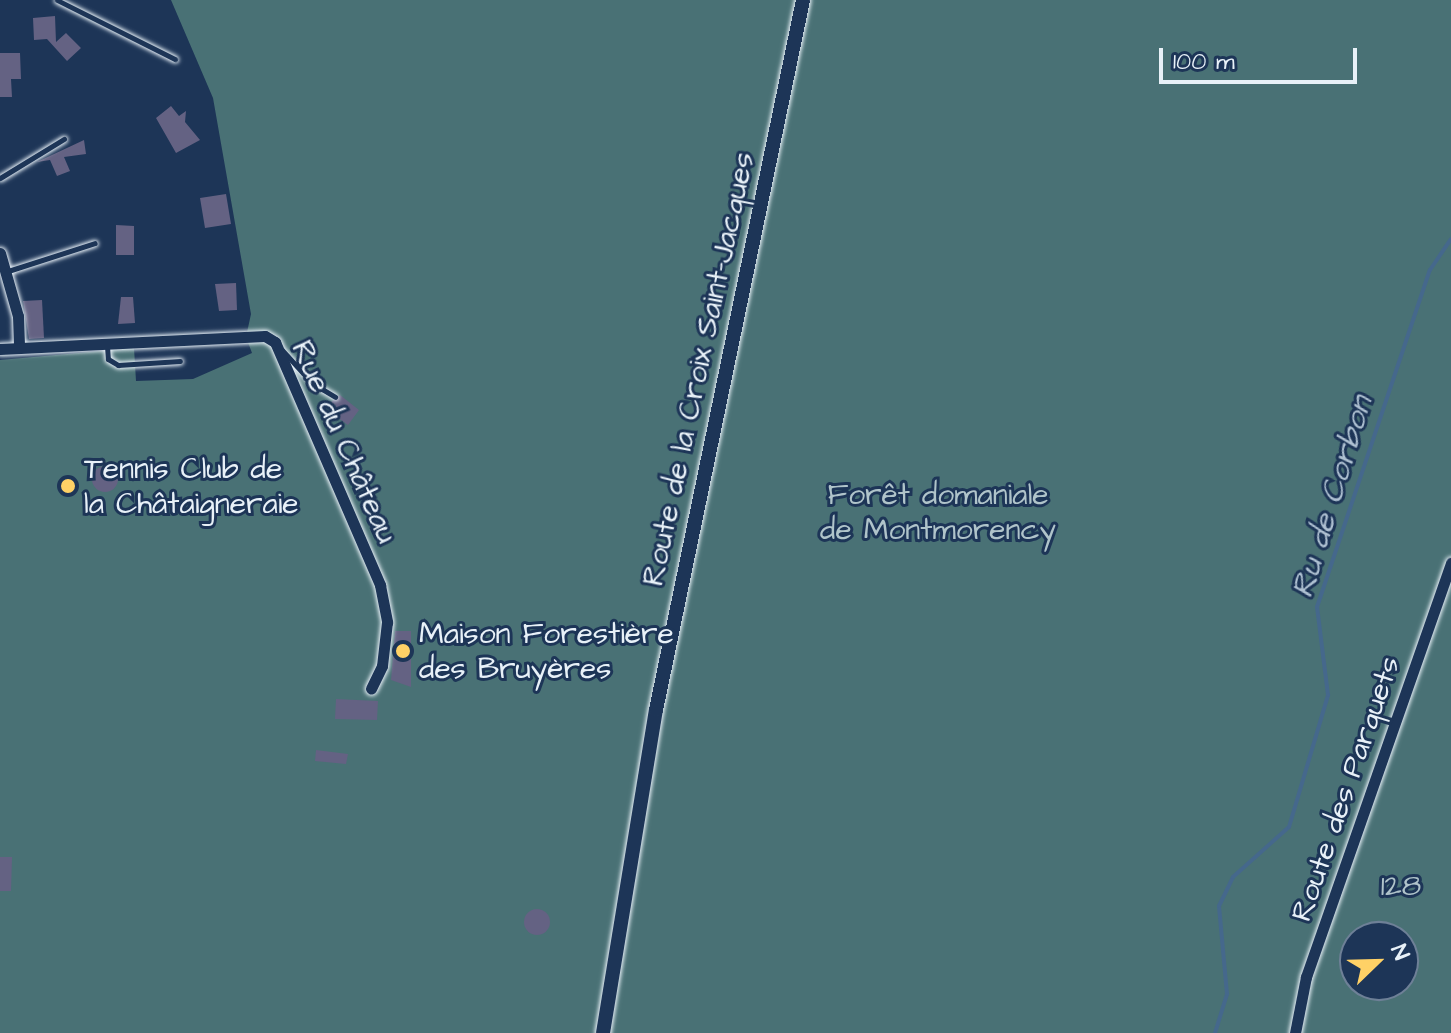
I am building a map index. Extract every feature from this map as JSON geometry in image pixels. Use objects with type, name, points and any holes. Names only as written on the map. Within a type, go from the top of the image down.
[{"type":"street","name":"Route de la Croix Saint-Jacques","points":[[603,1033],[656,710],[803,0]]},
{"type":"street","points":[[0,253],[8,271],[18,316],[19,348]]},
{"type":"street","name":"Rue du Château","points":[[0,349],[265,336],[282,349],[380,585],[387,622],[382,666],[371,689]]},
{"type":"street","name":"Route des Parquets","points":[[1295,1033],[1306,977],[1451,563]]},
{"type":"lane","points":[[57,0],[175,59]]},
{"type":"lane","points":[[0,178],[64,139]]},
{"type":"lane","points":[[8,271],[95,243]]},
{"type":"lane","points":[[106,343],[108,359],[118,365],[180,361]]},
{"type":"lane","points":[[282,349],[312,383],[335,397]]},
{"type":"green space","name":"Forêt domaniale de Montmorency","points":[[171,0],[1451,0],[1451,1033],[0,1033],[0,360],[134,348],[136,381],[193,379],[252,353],[246,337],[251,314],[213,98]]},
{"type":"building","points":[[55,16],[56,42],[66,33],[81,48],[67,61],[47,39],[34,40],[33,18]]},
{"type":"building","points":[[0,53],[20,53],[21,79],[11,79],[12,97],[0,97]]},
{"type":"building","points":[[171,106],[179,116],[186,111],[185,122],[200,140],[176,153],[156,118]]},
{"type":"building","points":[[84,140],[86,154],[64,157],[70,171],[57,176],[50,160],[37,162]]},
{"type":"building","points":[[226,194],[231,224],[205,228],[200,198]]},
{"type":"building","points":[[116,225],[134,226],[134,255],[116,255]]},
{"type":"building","points":[[236,283],[237,310],[219,311],[215,284]]},
{"type":"building","points":[[121,297],[133,297],[135,323],[118,324]]},
{"type":"building","points":[[42,300],[44,338],[29,339],[23,301]]},
{"type":"building","points":[[340,395],[359,410],[348,425],[331,413],[336,406],[331,402]]},
{"type":"building","points":[[105,466],[114,470],[118,479],[114,488],[105,492],[96,488],[92,479],[96,470]]},
{"type":"building","name":"Maison Forestière des Bruyères","points":[[395,631],[411,631],[411,687],[391,680]]},
{"type":"building","points":[[336,699],[378,701],[377,720],[335,719]]},
{"type":"building","points":[[316,750],[348,754],[346,764],[315,761]]},
{"type":"building","points":[[0,857],[12,857],[11,891],[0,891]]},
{"type":"building","points":[[537,909],[546,913],[550,922],[546,931],[537,935],[528,931],[524,922],[528,913]]},
{"type":"waterway","name":"Ru de Corbon","points":[[1215,1033],[1227,994],[1219,906],[1233,877],[1289,827],[1328,695],[1317,607],[1430,270],[1451,239]]},
{"type":"place","name":"Tennis Club de la Châtaigneraie","points":[[68,486]]},
{"type":"place","name":"Maison Forestière des Bruyères","points":[[403,651]]},
{"type":"park label","name":"128","points":[[1401,886]]}]
